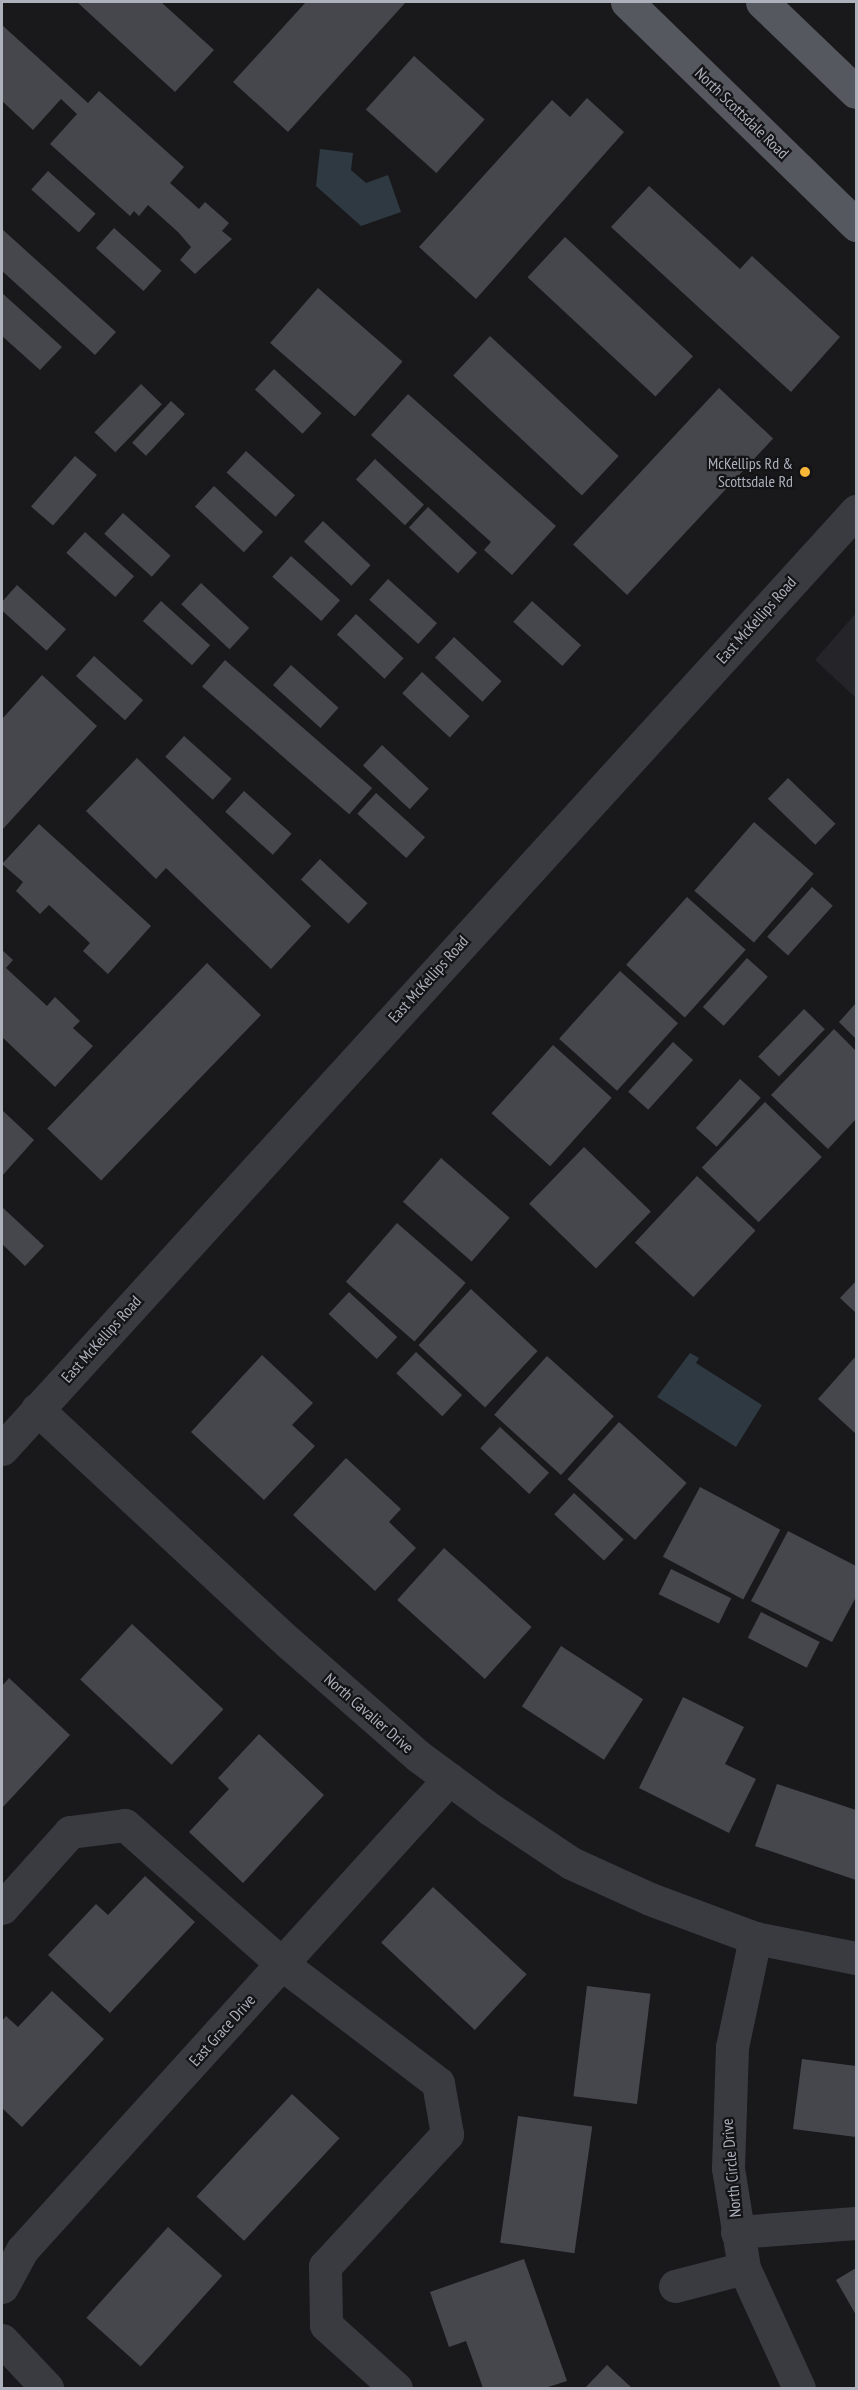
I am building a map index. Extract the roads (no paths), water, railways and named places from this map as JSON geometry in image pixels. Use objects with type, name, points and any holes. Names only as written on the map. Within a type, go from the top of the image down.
[{"type":"main road","name":"North Scottsdale Road","points":[[627,2],[856,225]]},
{"type":"main road","points":[[762,2],[856,92]]},
{"type":"street","name":"East McKellips Road","points":[[2,1449],[856,511]]},
{"type":"street","name":"North Cavalier Drive","points":[[37,1409],[289,1643],[449,1779],[571,1863],[755,1938],[856,1958]]},
{"type":"street","name":"East Grace Drive","points":[[2,2287],[22,2250],[449,1779]]},
{"type":"street","points":[[2,1908],[70,1832],[125,1825],[282,1964],[438,2084],[447,2134],[326,2266],[326,2325],[396,2388]]},
{"type":"street","name":"North Circle Drive","points":[[755,1938],[743,1980],[726,2109],[737,2232],[744,2268],[799,2388]]},
{"type":"street","points":[[737,2232],[856,2223]]},
{"type":"street","points":[[675,2286],[744,2268]]},
{"type":"street","points":[[2,2340],[47,2388]]},
{"type":"place","name":"McKellips Rd & Scottsdale Rd","points":[[805,472]]}]
